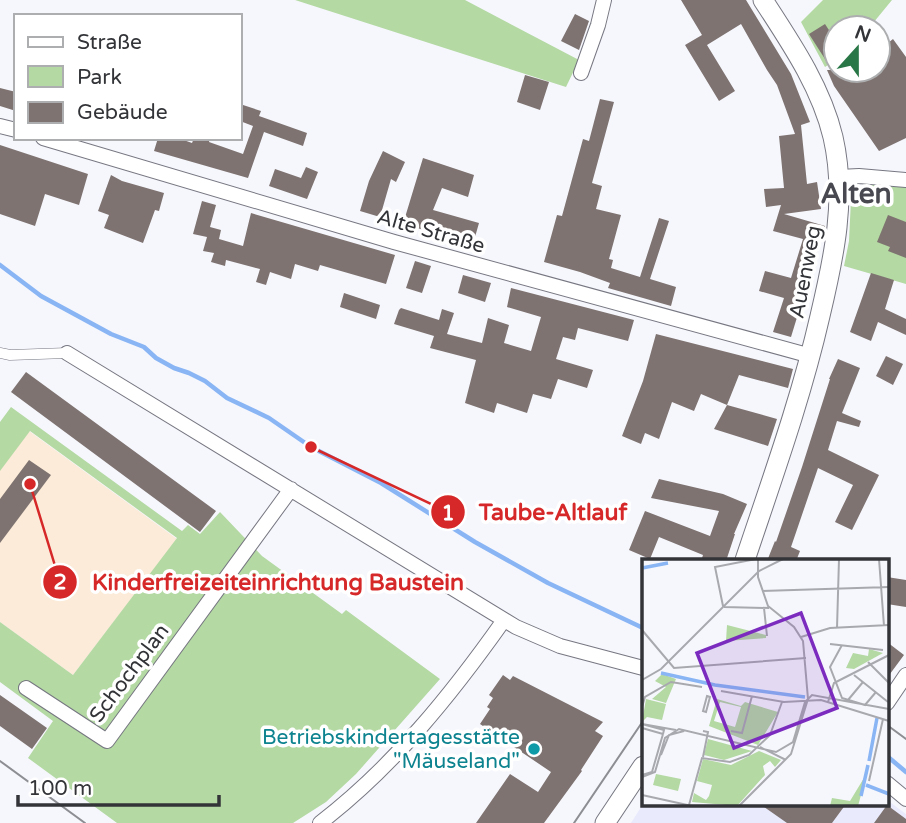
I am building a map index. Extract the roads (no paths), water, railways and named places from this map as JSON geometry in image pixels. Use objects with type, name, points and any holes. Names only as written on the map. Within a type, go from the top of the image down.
[{"type":"main road","name":"Auenweg","points":[[746,559],[803,386],[837,237],[839,212],[839,177],[832,135],[799,57],[763,0]]},
{"type":"main road","points":[[605,823],[642,768]]},
{"type":"street","points":[[581,73],[604,0]]},
{"type":"street","name":"Alte Straße","points":[[50,140],[407,246],[811,356]]},
{"type":"street","points":[[839,177],[906,180]]},
{"type":"street","points":[[0,353],[67,353],[535,637],[642,668]]},
{"type":"street","name":"Schochplan","points":[[26,688],[107,741],[291,489]]},
{"type":"street","points":[[320,823],[364,786],[419,731],[504,620]]},
{"type":"street","points":[[888,702],[906,675]]},
{"type":"street","points":[[888,784],[906,799]]},
{"type":"waterway","points":[[0,265],[41,296],[111,334],[144,347],[156,358],[174,368],[205,381],[227,398],[269,418],[311,447],[381,483],[475,542],[548,583],[642,628]]},
{"type":"waterway","points":[[888,757],[906,772]]},
{"type":"tram line","points":[[574,823],[642,722]]},
{"type":"tram line","points":[[888,726],[906,739]]},
{"type":"tram line","points":[[0,761],[85,823]]},
{"type":"place","name":"Taube-Altlauf","points":[[311,447]]},
{"type":"place","name":"Kinderfreizeiteinrichtung Baustein","points":[[30,484]]},
{"type":"place","name":"Betriebskindertagesstätte \"Mäuseland\"","points":[[534,749]]},
{"type":"district","name":"Alten","points":[[856,193]]}]
